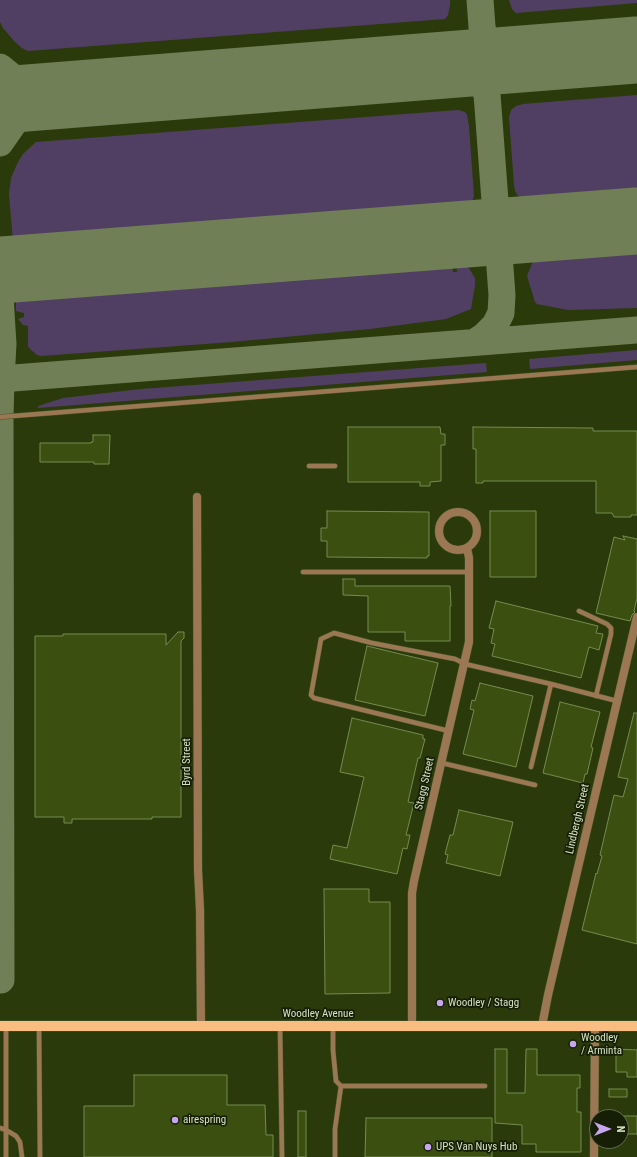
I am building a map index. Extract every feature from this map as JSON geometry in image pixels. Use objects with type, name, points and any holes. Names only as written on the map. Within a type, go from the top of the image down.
[{"type":"main road","name":"Woodley Avenue","points":[[3,1026],[637,1026]]},
{"type":"street","name":"Byrd Street","points":[[197,497],[198,870],[200,910],[201,1026]]},
{"type":"street","points":[[462,512],[473,519],[476,524],[476,537],[474,542],[467,548],[457,550],[451,549],[442,541],[440,535],[441,522],[450,514],[462,512]]},
{"type":"street","name":"Stagg Street","points":[[412,1026],[412,893],[469,642],[470,572],[467,548]]},
{"type":"street","name":"Lindbergh Street","points":[[542,1026],[637,616]]},
{"type":"street","points":[[594,1157],[595,1026]]},
{"type":"lane","points":[[0,417],[637,366]]},
{"type":"lane","points":[[309,466],[335,466]]},
{"type":"lane","points":[[303,572],[470,572]]},
{"type":"lane","points":[[579,611],[607,624],[611,628],[611,634],[596,696]]},
{"type":"lane","points":[[449,731],[314,698],[311,695],[321,639],[334,633],[372,643],[455,660],[465,664],[617,701]]},
{"type":"lane","points":[[531,767],[551,684]]},
{"type":"lane","points":[[442,763],[535,786]]},
{"type":"lane","points":[[3,1026],[6,1095],[6,1157]]},
{"type":"lane","points":[[39,1026],[40,1157]]},
{"type":"lane","points":[[280,1026],[282,1157]]},
{"type":"lane","points":[[333,1026],[333,1050],[336,1081],[341,1086],[485,1086]]},
{"type":"lane","points":[[335,1157],[335,1129],[341,1086]]},
{"type":"lane","points":[[0,1095],[6,1095]]},
{"type":"lane","points":[[0,1128],[16,1136],[20,1142],[22,1157]]},
{"type":"shaded area","points":[[0,0],[450,0],[450,5],[448,15],[445,19],[28,51],[15,42],[3,28],[0,22]]},
{"type":"shaded area","points":[[509,0],[637,0],[637,3],[516,13],[512,9]]},
{"type":"shaded area","points":[[637,95],[637,197],[538,205],[526,202],[519,197],[515,191],[514,185],[509,117],[511,110],[516,106],[523,104]]},
{"type":"shaded area","points":[[458,110],[465,112],[467,115],[474,196],[472,202],[453,212],[15,246],[13,242],[9,194],[11,178],[23,154],[36,142]]},
{"type":"shaded area","points":[[637,242],[637,308],[568,310],[537,304],[535,302],[527,276],[533,261],[540,255],[546,253],[546,250]]},
{"type":"shaded area","points":[[452,257],[453,272],[457,272],[456,261],[467,265],[475,278],[471,309],[446,319],[370,329],[232,342],[41,356],[37,355],[28,346],[28,326],[23,325],[18,319],[24,317],[24,313],[16,311],[16,302],[28,297],[28,292]]},
{"type":"shaded area","points":[[637,350],[637,360],[530,369],[529,359]]},
{"type":"shaded area","points":[[486,363],[487,372],[38,408],[38,406],[63,398],[141,389]]},
{"type":"building","points":[[348,427],[440,427],[441,434],[445,434],[445,445],[441,445],[441,481],[430,482],[430,486],[420,486],[420,482],[348,482]]},
{"type":"building","points":[[473,427],[593,428],[593,431],[637,431],[637,515],[631,515],[631,517],[614,517],[612,513],[596,513],[596,481],[483,481],[483,483],[476,483],[476,449],[473,449]]},
{"type":"building","points":[[93,435],[110,435],[109,464],[94,464],[94,462],[40,462],[40,443],[91,443],[93,442]]},
{"type":"building","points":[[327,511],[429,512],[429,556],[427,556],[427,558],[327,557],[327,541],[321,541],[321,528],[327,528]]},
{"type":"building","points":[[490,511],[536,511],[536,577],[490,577]]},
{"type":"building","points":[[623,536],[637,539],[637,598],[635,612],[630,621],[596,613],[614,537],[625,540]]},
{"type":"building","points":[[343,579],[355,579],[355,586],[450,586],[450,641],[405,641],[405,632],[368,632],[368,596],[343,595]]},
{"type":"building","points":[[496,601],[598,626],[596,633],[603,634],[599,650],[589,647],[581,678],[492,656],[495,644],[491,643],[494,629],[489,628]]},
{"type":"building","points":[[178,632],[184,632],[184,638],[181,641],[181,817],[152,817],[152,819],[72,819],[72,823],[64,823],[64,817],[35,817],[35,636],[63,636],[63,634],[166,634],[166,645]]},
{"type":"building","points":[[367,646],[438,663],[425,716],[355,700]]},
{"type":"building","points":[[480,683],[533,696],[516,767],[463,754],[474,710],[470,709],[472,700],[475,701]]},
{"type":"building","points":[[560,702],[600,712],[591,747],[593,748],[587,774],[585,774],[583,783],[543,773]]},
{"type":"building","points":[[634,713],[637,713],[637,944],[582,930],[596,873],[597,874],[602,856],[600,855],[614,795],[623,797],[628,779],[618,777]]},
{"type":"building","points":[[352,718],[423,735],[423,739],[425,739],[420,758],[418,758],[408,802],[414,803],[406,835],[410,835],[407,849],[403,848],[397,874],[330,859],[333,845],[347,848],[364,777],[340,772]]},
{"type":"building","points":[[459,810],[513,822],[500,876],[446,863],[448,855],[445,854],[450,835],[453,835]]},
{"type":"building","points":[[324,889],[369,889],[369,902],[390,902],[390,993],[325,994]]},
{"type":"building","points":[[495,1049],[507,1049],[507,1093],[525,1093],[526,1049],[537,1049],[537,1075],[580,1075],[580,1088],[577,1088],[577,1112],[581,1112],[581,1152],[536,1152],[536,1144],[522,1144],[522,1125],[495,1123]]},
{"type":"building","points":[[616,1049],[637,1050],[637,1077],[627,1077],[627,1072],[616,1072]]},
{"type":"building","name":"airespring","points":[[134,1075],[227,1075],[227,1105],[265,1105],[266,1135],[273,1135],[273,1157],[84,1157],[84,1106],[134,1106]]},
{"type":"building","points":[[609,1089],[627,1089],[627,1097],[609,1097]]},
{"type":"building","points":[[298,1111],[306,1111],[306,1157],[298,1157]]},
{"type":"building","points":[[629,1116],[637,1116],[637,1134],[629,1134]]},
{"type":"building","name":"UPS Van Nuys Hub","points":[[366,1118],[492,1118],[492,1157],[365,1157]]},
{"type":"taxiway","points":[[475,342],[484,336],[495,325],[501,313],[502,295],[480,0]]},
{"type":"taxiway","points":[[482,28],[486,40],[494,50],[506,57],[524,59]]},
{"type":"taxiway","points":[[450,64],[466,68],[479,76],[487,96]]},
{"type":"taxiway","points":[[0,67],[16,80],[27,86],[53,93],[66,93]]},
{"type":"taxiway","points":[[0,143],[16,120],[37,105],[58,97],[88,93]]},
{"type":"taxiway","points":[[471,234],[485,230],[492,224],[496,215],[496,207]]},
{"type":"taxiway","points":[[500,253],[501,244],[505,239],[516,232],[527,229]]},
{"type":"taxiway","points":[[0,253],[10,263],[18,266],[39,266]]},
{"type":"taxiway","points":[[0,299],[1,290],[4,284],[13,275],[43,266]]},
{"type":"taxiway","points":[[0,297],[3,344],[0,417],[1,980]]},
{"type":"taxiway","points":[[0,379],[637,330]]},
{"type":"runway","points":[[0,100],[637,50]]},
{"type":"runway","points":[[0,270],[637,221]]},
{"type":"place","name":"Woodley / Stagg","points":[[440,1003]]},
{"type":"place","name":"Woodley / Arminta","points":[[573,1044]]},
{"type":"place","name":"airespring","points":[[175,1120]]},
{"type":"place","name":"UPS Van Nuys Hub","points":[[428,1147]]}]
